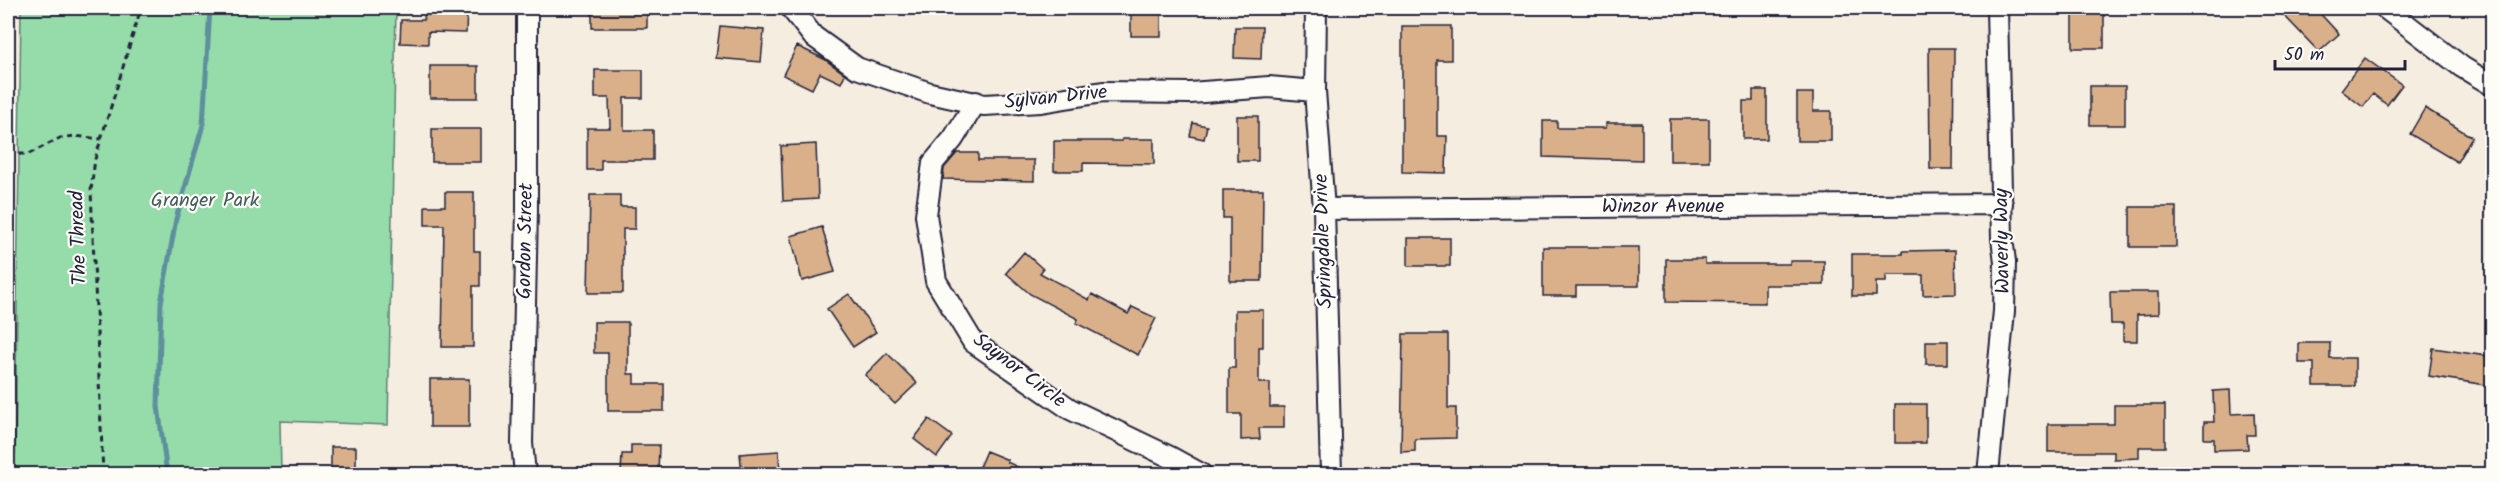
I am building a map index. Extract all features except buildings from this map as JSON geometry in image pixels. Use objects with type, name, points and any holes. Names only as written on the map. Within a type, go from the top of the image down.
[{"type":"street","name":"Gordon Street","points":[[525,474],[522,443],[527,210],[527,8]]},
{"type":"street","name":"Sylvan Drive","points":[[790,8],[813,36],[857,68],[930,93],[984,105],[1041,102],[1103,92],[1190,93],[1269,87],[1315,91]]},
{"type":"street","name":"Springdale Drive","points":[[1316,8],[1315,91],[1324,209],[1331,474]]},
{"type":"street","name":"Waverly Way","points":[[1988,474],[2004,310],[2005,262],[1997,8]]},
{"type":"street","points":[[2385,8],[2462,67],[2493,85]]},
{"type":"street","name":"Saynor Circle","points":[[975,102],[953,139],[933,163],[926,216],[936,281],[973,342],[1070,409],[1201,474]]},
{"type":"street","name":"Winzor Avenue","points":[[1324,209],[2002,204]]},
{"type":"path","name":"The Thread","points":[[103,474],[91,190],[101,139],[141,8]]},
{"type":"path","points":[[8,154],[29,154],[60,138],[74,136],[101,139]]},
{"type":"green space","name":"Granger Park","points":[[21,8],[396,8],[388,425],[280,421],[281,474],[8,474],[8,455],[15,454]]},
{"type":"waterway","points":[[167,474],[158,406],[161,303],[176,219],[203,125],[210,8]]}]
